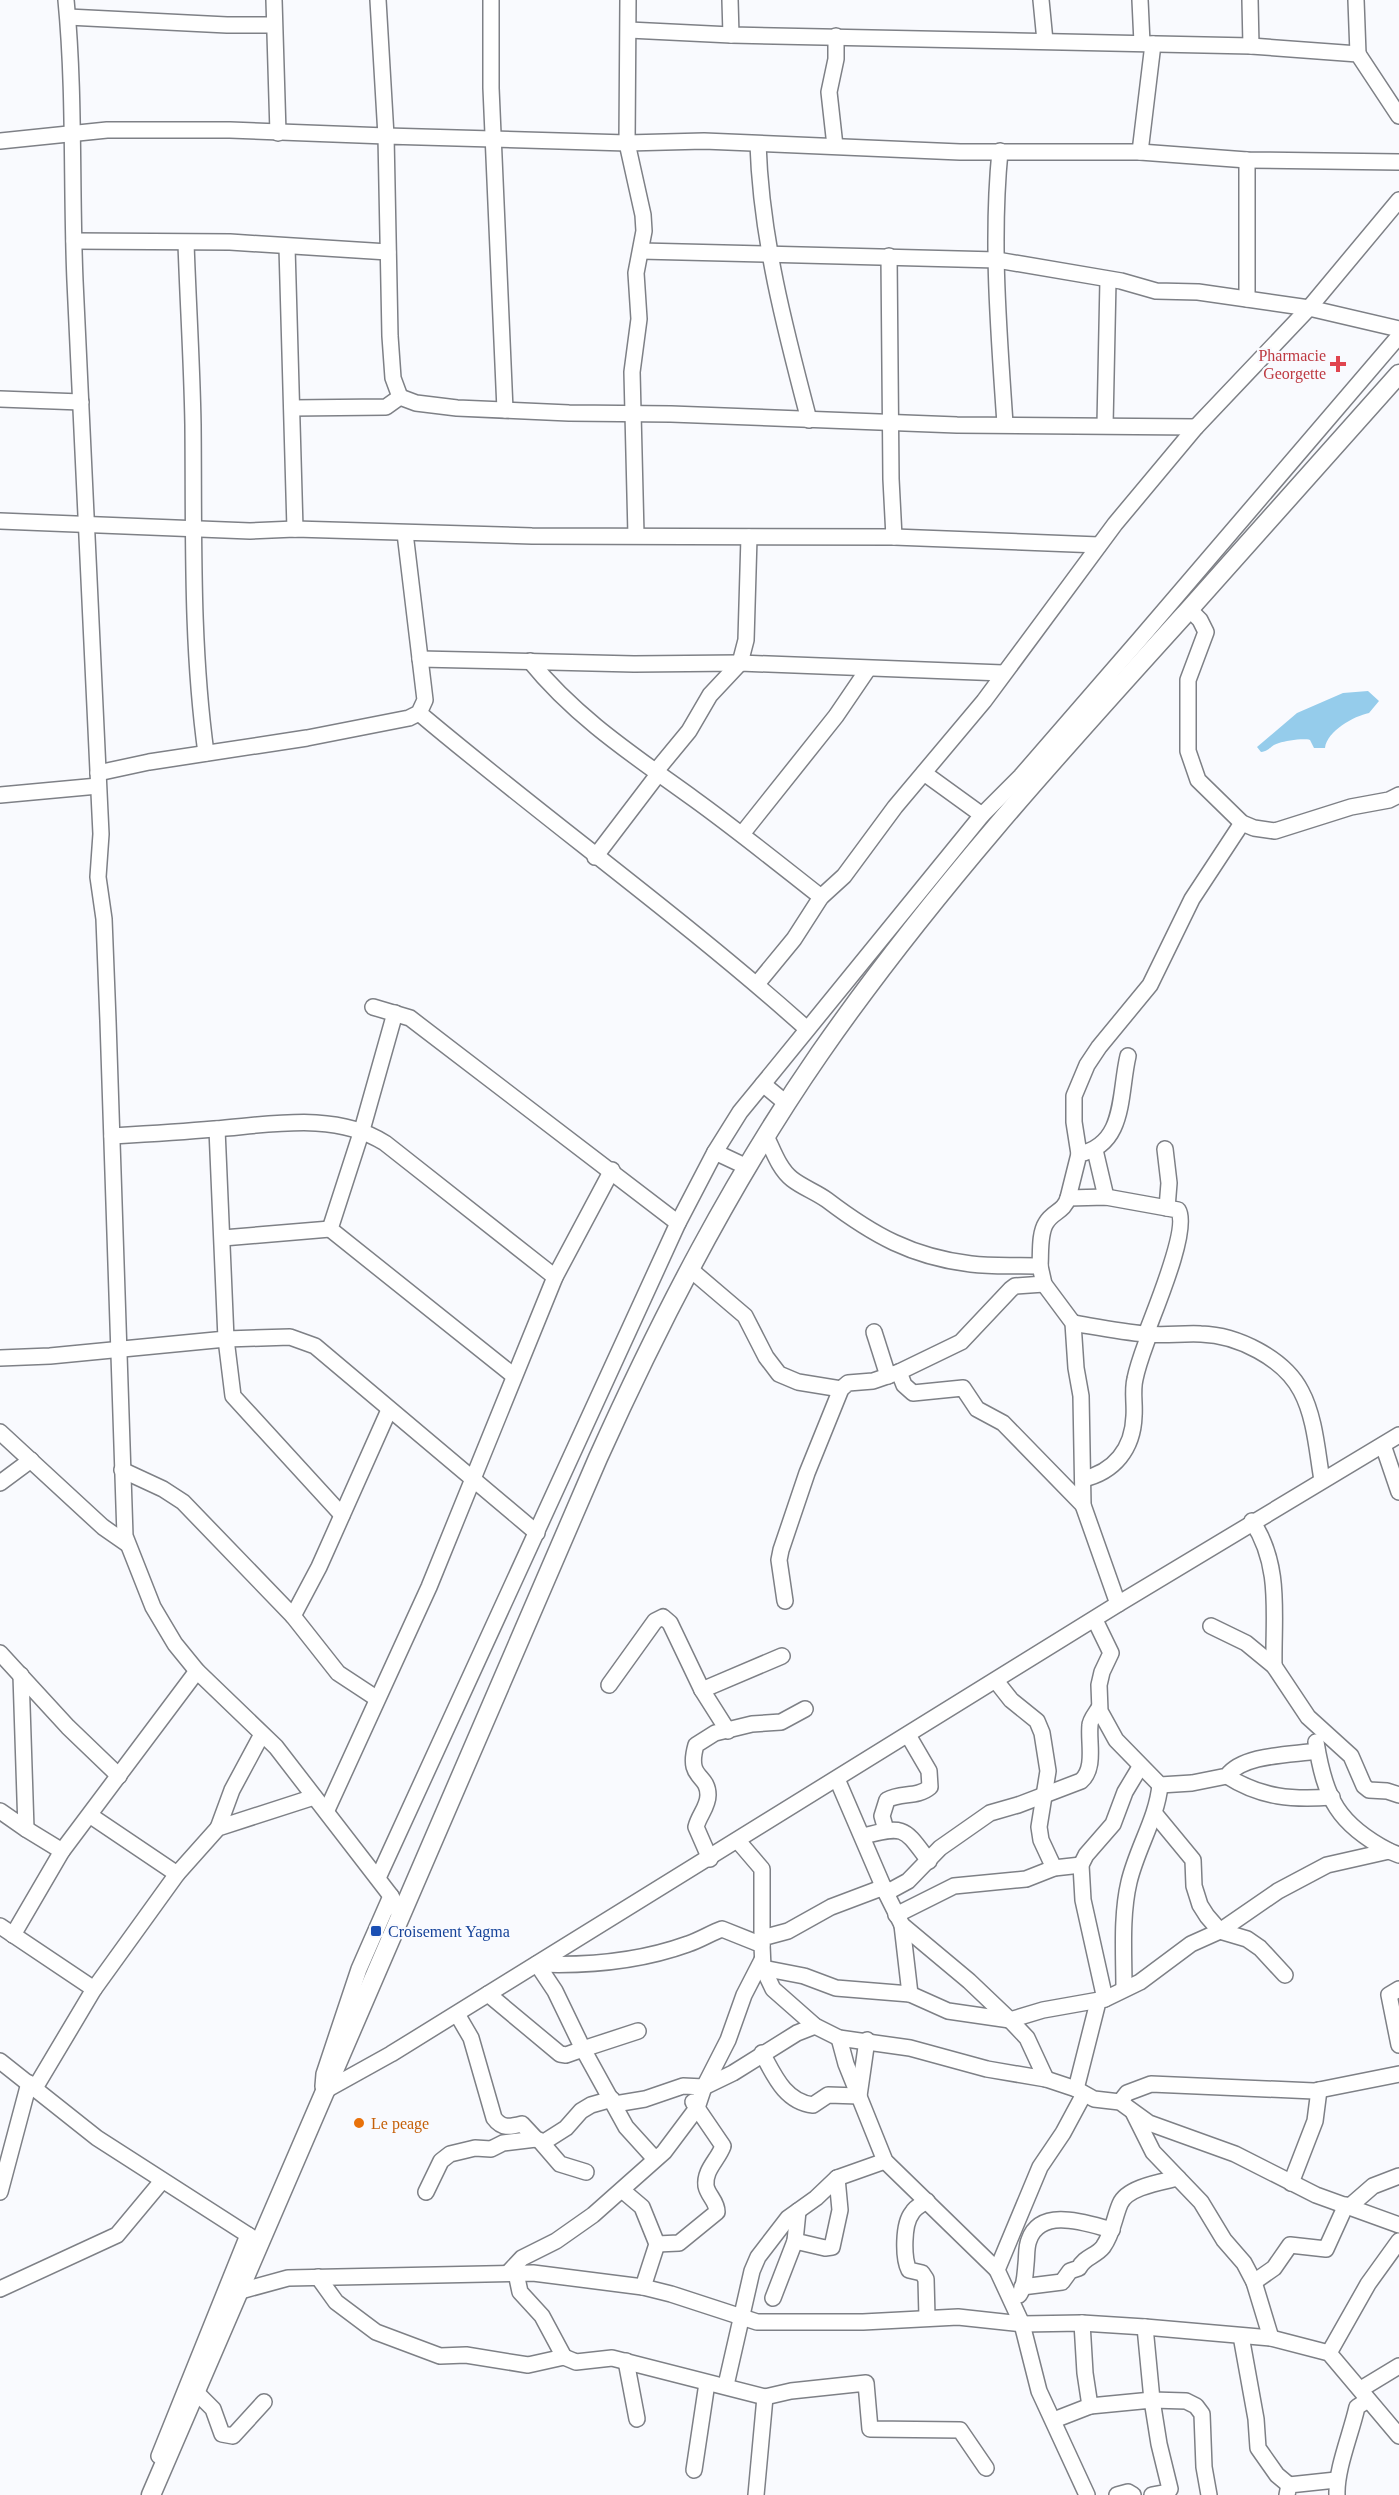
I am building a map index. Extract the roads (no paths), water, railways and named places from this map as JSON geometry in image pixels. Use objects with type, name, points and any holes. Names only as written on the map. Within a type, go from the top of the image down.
[{"type":"main road","points":[[151,2495],[237,2292],[254,2239],[328,2089],[389,1939],[401,1917],[602,1449],[634,1379],[726,1201],[766,1136],[860,996],[934,901],[1032,784],[1399,374]]},
{"type":"street","points":[[66,0],[85,524],[101,834],[98,877],[104,919],[126,1543],[153,1607],[175,1644],[197,1671],[261,1736],[276,1748],[327,1810],[378,1878],[391,1896],[401,1917]]},
{"type":"street","points":[[274,0],[278,133]]},
{"type":"street","points":[[378,0],[386,136],[390,336],[393,378],[399,397]]},
{"type":"street","points":[[490,0],[491,88],[505,410]]},
{"type":"street","points":[[628,0],[627,143],[643,215],[641,251],[636,281],[639,319],[632,372],[636,535]]},
{"type":"street","points":[[730,0],[731,35]]},
{"type":"street","points":[[1041,0],[1045,41]]},
{"type":"street","points":[[1140,0],[1148,44],[1140,152]]},
{"type":"street","points":[[1250,0],[1251,46]]},
{"type":"street","points":[[1356,0],[1358,54],[1399,116]]},
{"type":"street","points":[[68,17],[227,25],[274,25]]},
{"type":"street","points":[[628,30],[731,35],[1251,46],[1358,54]]},
{"type":"street","points":[[835,146],[829,92],[836,59],[836,36]]},
{"type":"street","points":[[0,141],[72,132],[141,130],[627,143],[704,141],[1000,151],[1140,152],[1247,160],[1399,162]]},
{"type":"street","points":[[758,144],[762,197],[779,304],[809,420]]},
{"type":"street","points":[[1000,151],[997,184],[997,260],[1005,424]]},
{"type":"street","points":[[1247,160],[1247,299]]},
{"type":"street","points":[[758,984],[794,939],[820,897],[844,876],[1003,673],[1099,545],[1196,427],[1309,308],[1399,200]]},
{"type":"street","points":[[74,241],[230,242],[388,252]]},
{"type":"street","points":[[186,243],[193,424],[192,527],[199,701],[206,753]]},
{"type":"street","points":[[287,247],[288,370],[292,408],[295,530]]},
{"type":"street","points":[[641,251],[997,260],[1156,291],[1198,292],[1309,308],[1399,329]]},
{"type":"street","points":[[889,256],[894,537]]},
{"type":"street","points":[[1105,425],[1108,280]]},
{"type":"street","points":[[378,1878],[678,1223],[715,1152],[740,1112],[982,815],[1021,776],[1399,336]]},
{"type":"street","points":[[399,397],[416,403],[505,410],[891,423],[1196,427]]},
{"type":"street","points":[[292,408],[386,407],[399,397]]},
{"type":"street","points":[[0,399],[81,402]]},
{"type":"street","points":[[0,521],[250,531],[894,537],[1099,545]]},
{"type":"street","points":[[0,795],[98,779],[206,753],[318,736],[409,718],[419,713],[425,700],[405,532]]},
{"type":"street","points":[[595,856],[689,731],[710,695],[740,663],[747,640],[749,537]]},
{"type":"street","points":[[1189,609],[1206,632],[1188,680],[1188,751],[1198,780],[1242,823],[1254,828],[1275,831],[1351,807],[1389,800],[1399,795]]},
{"type":"street","points":[[420,659],[740,663],[1003,673]]},
{"type":"street","points":[[530,661],[551,687],[589,722],[742,834],[820,897]]},
{"type":"street","points":[[742,834],[836,716],[867,669]]},
{"type":"street","points":[[419,713],[758,984],[807,1029]]},
{"type":"street","points":[[924,773],[982,815]]},
{"type":"street","points":[[1118,1604],[1083,1505],[1082,1396],[1076,1368],[1073,1323],[1044,1284],[1040,1266],[1043,1229],[1050,1218],[1064,1209],[1068,1198],[1079,1154],[1074,1122],[1074,1096],[1087,1065],[1104,1040],[1150,985],[1192,899],[1242,823]]},
{"type":"street","points":[[373,1007],[410,1018],[612,1170],[678,1223]]},
{"type":"street","points":[[330,1229],[362,1130],[395,1013]]},
{"type":"street","points":[[1079,1154],[1095,1150],[1109,1138],[1116,1121],[1128,1056]]},
{"type":"street","points":[[763,1084],[787,1104]]},
{"type":"street","points":[[112,1136],[217,1129],[265,1123],[321,1124],[362,1130],[385,1143],[555,1277]]},
{"type":"street","points":[[217,1129],[226,1339],[233,1396],[342,1515]]},
{"type":"street","points":[[766,1136],[782,1167],[792,1179],[808,1188],[852,1221],[904,1249],[969,1264],[1040,1266]]},
{"type":"street","points":[[1165,1149],[1169,1184],[1167,1208]]},
{"type":"street","points":[[1095,1150],[1106,1197]]},
{"type":"street","points":[[715,1152],[747,1167]]},
{"type":"street","points":[[327,1810],[376,1698],[429,1587],[555,1277],[612,1170]]},
{"type":"street","points":[[1068,1198],[1106,1197],[1178,1210],[1181,1220],[1167,1277],[1135,1378],[1134,1417],[1126,1450],[1108,1469],[1097,1476],[1083,1479]]},
{"type":"street","points":[[223,1238],[330,1229],[514,1376]]},
{"type":"street","points":[[691,1270],[745,1316],[766,1357],[779,1374],[798,1382],[841,1389]]},
{"type":"street","points":[[785,1601],[779,1560],[780,1550],[807,1473],[841,1389],[848,1383],[873,1381],[893,1374],[961,1342],[1015,1286],[1044,1284]]},
{"type":"street","points":[[1073,1323],[1148,1334],[1203,1334],[1223,1337],[1265,1355],[1290,1374],[1309,1408],[1322,1480]]},
{"type":"street","points":[[874,1332],[893,1374],[913,1393],[963,1388],[977,1410],[1004,1423],[1083,1505]]},
{"type":"street","points":[[0,1358],[118,1350],[226,1339],[290,1336],[300,1339],[315,1346],[537,1533]]},
{"type":"street","points":[[293,1616],[389,1410]]},
{"type":"street","points":[[0,1432],[113,1536],[126,1543]]},
{"type":"street","points":[[391,1896],[359,1969],[324,2074],[323,2086],[328,2089],[457,2014],[1118,1604],[1157,1583],[1252,1521],[1399,1434]]},
{"type":"street","points":[[1383,1445],[1399,1492]]},
{"type":"street","points":[[0,1484],[31,1460]]},
{"type":"street","points":[[122,1470],[163,1489],[183,1502],[293,1616],[338,1672],[376,1698]]},
{"type":"street","points":[[1252,1521],[1267,1551],[1273,1571],[1274,1666]]},
{"type":"street","points":[[609,1685],[655,1621],[663,1617],[676,1633],[702,1690],[728,1731]]},
{"type":"street","points":[[1095,1620],[1111,1653],[1102,1672],[1100,1708],[1110,1732],[1127,1747],[1140,1767],[1160,1785],[1192,1783],[1227,1776],[1260,1793],[1277,1798],[1332,1797]]},
{"type":"street","points":[[1211,1626],[1246,1643],[1274,1666],[1315,1725],[1351,1756],[1364,1786],[1369,1790],[1387,1791],[1399,1795]]},
{"type":"street","points":[[0,1653],[68,1727],[119,1776]]},
{"type":"street","points":[[702,1690],[782,1656]]},
{"type":"street","points":[[94,1989],[7,1930],[62,1851],[91,1816],[197,1671]]},
{"type":"street","points":[[21,1675],[26,1829]]},
{"type":"street","points":[[996,1680],[1011,1700],[1037,1721],[1044,1744],[1048,1771],[1039,1827],[1041,1840],[1054,1868]]},
{"type":"street","points":[[512,2272],[522,2258],[579,2226],[622,2190],[656,2159],[697,2108],[704,2087],[728,2040],[762,1953],[788,1931],[831,1907],[900,1887],[940,1848],[990,1813],[1082,1781],[1086,1777],[1091,1749],[1090,1723],[1100,1708]]},
{"type":"street","points":[[710,1859],[696,1827],[706,1807],[708,1794],[692,1763],[696,1746],[705,1737],[736,1727],[781,1722],[805,1709]]},
{"type":"street","points":[[1315,1725],[1317,1752],[1341,1817],[1347,1824],[1394,1853]]},
{"type":"street","points":[[0,2192],[7,2144],[32,2086],[94,1989],[177,1874],[218,1828],[232,1790],[261,1736]]},
{"type":"street","points":[[886,1830],[882,1816],[886,1800],[893,1796],[918,1794],[930,1787],[929,1771],[908,1736]]},
{"type":"street","points":[[1227,1776],[1232,1770],[1250,1760],[1317,1752]]},
{"type":"street","points":[[997,2270],[1040,2167],[1063,2133],[1080,2091],[1101,2000],[1083,1900],[1081,1865],[1086,1855],[1113,1824],[1125,1792],[1140,1767]]},
{"type":"street","points":[[837,1779],[899,1920],[910,1994]]},
{"type":"street","points":[[1124,1989],[1128,1885],[1140,1844],[1155,1814],[1160,1785]]},
{"type":"street","points":[[218,1828],[314,1797]]},
{"type":"street","points":[[0,1811],[62,1851]]},
{"type":"street","points":[[1155,1814],[1193,1860],[1194,1886],[1200,1905],[1220,1931],[1247,1939],[1260,1948],[1285,1975]]},
{"type":"street","points":[[91,1816],[177,1874]]},
{"type":"street","points":[[864,1836],[886,1830],[896,1830],[911,1835],[929,1861]]},
{"type":"street","points":[[738,1841],[762,1869],[762,1953],[773,1989],[815,2026],[838,2038],[867,2040],[910,2048],[987,2069],[1046,2079],[1080,2091],[1094,2099],[1120,2102],[1149,2123],[1235,2154],[1291,2183],[1399,2225]]},
{"type":"street","points":[[537,1964],[575,1966],[652,1954],[690,1944],[722,1929],[804,1976],[836,1988],[910,1994],[948,2011],[1010,2020],[1043,2010],[1101,2000],[1151,1975],[1191,1944],[1220,1931],[1278,1891],[1327,1865],[1394,1853]]},
{"type":"street","points":[[899,1920],[954,1886],[1026,1879],[1054,1868],[1081,1865]]},
{"type":"street","points":[[899,1920],[969,1981],[1027,2038],[1046,2079]]},
{"type":"street","points":[[537,1964],[555,1991],[597,2078],[613,2101],[626,2127],[656,2159]]},
{"type":"street","points":[[1399,1989],[1389,1995],[1399,2045]]},
{"type":"street","points":[[488,1994],[561,2054],[566,2055],[638,2031]]},
{"type":"street","points":[[457,2014],[471,2038],[494,2118],[503,2127],[522,2124],[527,2126],[560,2164],[586,2172]]},
{"type":"street","points":[[426,2192],[441,2161],[450,2154],[475,2148],[491,2150],[503,2143],[538,2140],[566,2128],[581,2111],[591,2105],[645,2099],[682,2086],[704,2087],[734,2073],[762,2053],[815,2026]]},
{"type":"street","points":[[838,2038],[885,2161],[997,2270],[1022,2324],[1039,2391],[1087,2495]]},
{"type":"street","points":[[859,2096],[867,2040]]},
{"type":"street","points":[[762,2053],[787,2094],[801,2103],[813,2105],[828,2095],[859,2096]]},
{"type":"street","points":[[0,2061],[97,2138],[254,2239],[143,2495]]},
{"type":"street","points":[[1120,2102],[1135,2089],[1167,2082],[1247,2090],[1319,2090],[1399,2074]]},
{"type":"street","points":[[657,2244],[679,2243],[717,2212],[715,2201],[706,2185],[706,2176],[723,2146],[682,2086]]},
{"type":"street","points":[[1291,2183],[1315,2121],[1319,2090]]},
{"type":"street","points":[[1133,2113],[1152,2152],[1201,2202],[1254,2282],[1271,2338]]},
{"type":"street","points":[[726,2385],[740,2318],[752,2271],[758,2258],[788,2218],[837,2178],[885,2161]]},
{"type":"street","points":[[1254,2282],[1274,2268],[1290,2245],[1326,2249],[1348,2205],[1373,2186],[1399,2176]]},
{"type":"street","points":[[795,2241],[825,2248],[832,2247],[840,2210],[837,2178]]},
{"type":"street","points":[[1022,2287],[1062,2282],[1070,2271],[1079,2268],[1082,2262],[1102,2248],[1112,2230],[1120,2202],[1126,2194],[1178,2178]]},
{"type":"street","points":[[0,2289],[117,2235],[162,2181]]},
{"type":"street","points":[[622,2190],[642,2207],[657,2244],[643,2287]]},
{"type":"street","points":[[927,2201],[915,2209],[909,2217],[906,2243],[906,2265],[909,2270],[922,2273],[926,2279],[927,2317]]},
{"type":"street","points":[[773,2298],[795,2241],[798,2211]]},
{"type":"street","points":[[1010,2302],[1021,2292],[1028,2244],[1035,2230],[1044,2223],[1053,2220],[1078,2222],[1112,2230]]},
{"type":"street","points":[[1329,2353],[1368,2284],[1399,2241]]},
{"type":"street","points":[[512,2272],[520,2292],[542,2316],[564,2357]]},
{"type":"street","points":[[237,2292],[274,2280],[512,2272],[563,2275],[643,2287],[671,2294],[740,2318],[776,2324],[927,2317],[1022,2324],[1082,2323],[1271,2338],[1329,2353],[1399,2436]]},
{"type":"street","points":[[318,2277],[336,2302],[376,2332],[440,2356],[466,2355],[528,2365],[564,2357],[576,2362],[599,2358],[626,2361],[707,2383],[726,2385],[765,2397],[791,2391],[866,2383],[870,2429],[960,2430],[986,2468]]},
{"type":"street","points":[[1082,2323],[1084,2373],[1090,2406]]},
{"type":"street","points":[[1145,2327],[1152,2400],[1159,2444],[1170,2489],[1168,2492],[1152,2495]]},
{"type":"street","points":[[1241,2336],[1256,2419],[1258,2448],[1288,2490],[1337,2487],[1358,2407],[1365,2394],[1399,2366]]},
{"type":"street","points":[[626,2361],[637,2419]]},
{"type":"street","points":[[694,2470],[707,2383]]},
{"type":"street","points":[[196,2392],[208,2402],[222,2434],[227,2437],[233,2436],[264,2402]]},
{"type":"street","points":[[756,2495],[765,2397]]},
{"type":"street","points":[[1054,2420],[1090,2406],[1152,2400],[1186,2401],[1196,2406],[1202,2414],[1204,2467],[1209,2495]]},
{"type":"street","points":[[1117,2495],[1128,2492],[1133,2495]]},
{"type":"water","points":[[1368,691],[1379,701],[1369,713],[1356,717],[1336,730],[1325,748],[1314,748],[1310,740],[1303,739],[1279,743],[1261,752],[1257,747],[1297,713],[1343,693]]},
{"type":"place","name":"Pharmacie Georgette","points":[[1338,364]]},
{"type":"place","name":"Croisement Yagma","points":[[376,1931]]},
{"type":"place","name":"Le peage","points":[[359,2123]]}]
